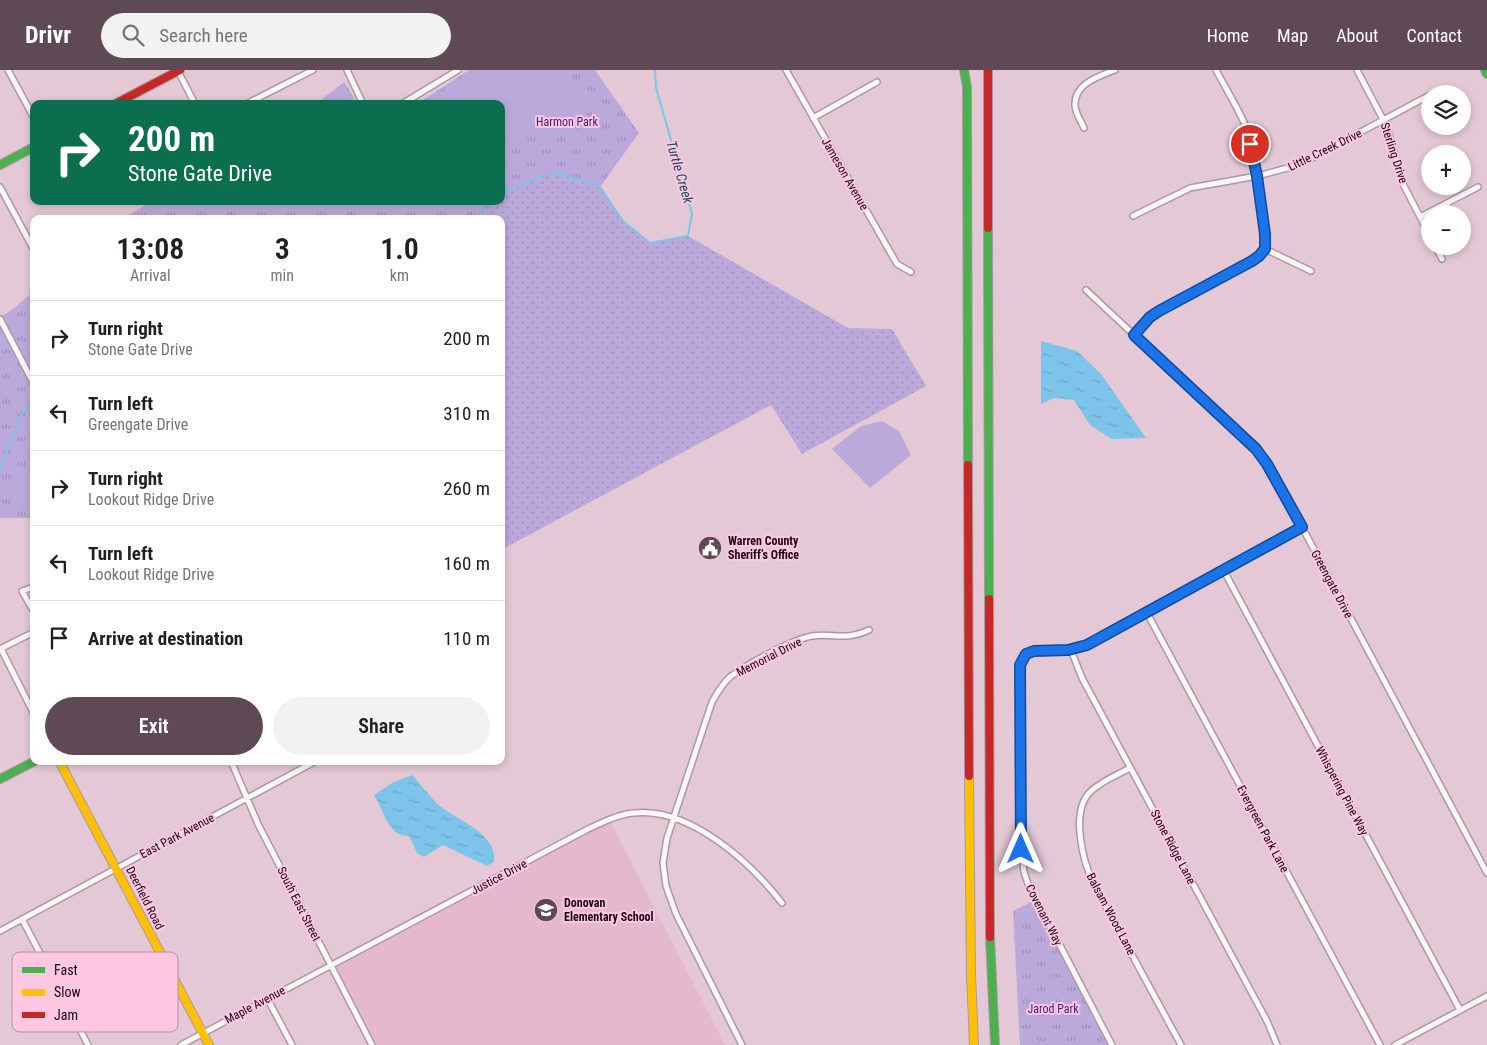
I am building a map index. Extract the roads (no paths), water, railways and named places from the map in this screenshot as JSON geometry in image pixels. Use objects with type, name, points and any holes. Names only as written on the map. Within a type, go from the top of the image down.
[{"type":"main road","points":[[966,70],[969,801],[974,1045]]},
{"type":"main road","points":[[988,70],[989,852],[995,1045]]},
{"type":"main road","points":[[1485,70],[1487,74]]},
{"type":"main road","points":[[123,100],[179,71]]},
{"type":"main road","points":[[0,165],[30,149]]},
{"type":"main road","points":[[0,780],[30,764]]},
{"type":"main road","name":"Deerfield Road","points":[[61,765],[161,952]]},
{"type":"main road","name":"Deerfield Road","points":[[178,985],[209,1045]]},
{"type":"street","points":[[8,70],[30,111]]},
{"type":"street","points":[[254,100],[313,70]]},
{"type":"street","points":[[347,70],[361,100]]},
{"type":"street","points":[[409,100],[458,70]]},
{"type":"street","name":"Jameson Avenue","points":[[786,70],[897,264],[911,272]]},
{"type":"street","points":[[1084,128],[1075,105],[1078,92],[1090,80],[1115,70]]},
{"type":"street","points":[[1134,335],[1150,317],[1159,311],[1252,261],[1265,249],[1265,234],[1257,176],[1246,128],[1216,70]]},
{"type":"street","name":"Sterling Drive","points":[[1357,70],[1390,137],[1403,184],[1420,217]]},
{"type":"street","points":[[179,71],[193,100]]},
{"type":"street","points":[[813,118],[877,82]]},
{"type":"street","name":"Little Creek Drive","points":[[1133,216],[1190,188],[1299,166],[1421,100]]},
{"type":"street","points":[[0,186],[30,242]]},
{"type":"street","points":[[1420,217],[1478,187]]},
{"type":"street","points":[[1265,249],[1311,271]]},
{"type":"street","points":[[1440,255],[1442,259]]},
{"type":"street","name":"Greengate Drive","points":[[1086,290],[1256,449],[1267,464],[1487,873]]},
{"type":"street","points":[[0,319],[30,376]]},
{"type":"street","points":[[1071,650],[1087,645],[1302,527]]},
{"type":"street","name":"Whispering Pine Way","points":[[1224,571],[1460,1010]]},
{"type":"street","points":[[30,589],[22,591],[30,605]]},
{"type":"street","name":"Evergreen Park Lane","points":[[1147,613],[1380,1045]]},
{"type":"street","name":"Memorial Drive","points":[[674,817],[712,702],[722,685],[760,659],[805,638],[854,636],[869,630]]},
{"type":"street","points":[[30,634],[0,649],[30,706]]},
{"type":"street","name":"Covenant Way","points":[[1071,650],[1034,651],[1026,654],[1020,665],[1021,849],[1024,872],[1035,900],[1112,1045]]},
{"type":"street","name":"Stone Ridge Lane","points":[[1071,650],[1082,678],[1267,1021],[1277,1045]]},
{"type":"street","name":"South East Street","points":[[233,765],[258,824],[372,1045]]},
{"type":"street","name":"East Park Avenue","points":[[0,931],[309,765]]},
{"type":"street","name":"Balsam Wood Lane","points":[[1130,768],[1095,787],[1085,798],[1081,812],[1082,852],[1094,885],[1181,1045]]},
{"type":"street","name":"Justice Drive","points":[[331,965],[609,819],[644,812],[674,817],[696,828],[722,846],[758,876],[782,903]]},
{"type":"street","points":[[674,817],[667,838],[663,864],[666,886],[676,914],[742,1045]]},
{"type":"street","points":[[22,919],[39,952]]},
{"type":"street","name":"Maple Avenue","points":[[180,1045],[331,965]]},
{"type":"street","points":[[1395,1045],[1487,996]]},
{"type":"street","points":[[267,998],[292,1045]]},
{"type":"street","points":[[81,1032],[88,1045]]},
{"type":"water","points":[[1041,341],[1077,351],[1101,374],[1146,438],[1112,439],[1090,425],[1074,400],[1054,398],[1041,404]]},
{"type":"water","points":[[412,775],[440,806],[469,824],[484,837],[490,844],[494,861],[487,866],[443,845],[424,857],[417,853],[409,836],[396,832],[391,827],[374,795],[392,783]]},
{"type":"waterway","name":"Turtle Creek","points":[[505,191],[540,177],[558,173],[600,187],[623,221],[650,243],[688,236],[692,213],[656,88],[655,70]]},
{"type":"waterway","name":"Turtle Creek","points":[[478,215],[486,205]]},
{"type":"waterway","name":"Turtle Creek","points":[[0,470],[20,417],[30,403]]},
{"type":"place","name":"Warren County Sheriff’s Office","points":[[710,548]]},
{"type":"place","name":"Donovan Elementary School","points":[[546,910]]},
{"type":"park label","name":"Harmon Park","points":[[567,122]]},
{"type":"park label","name":"Jarod Park","points":[[1053,1009]]}]
